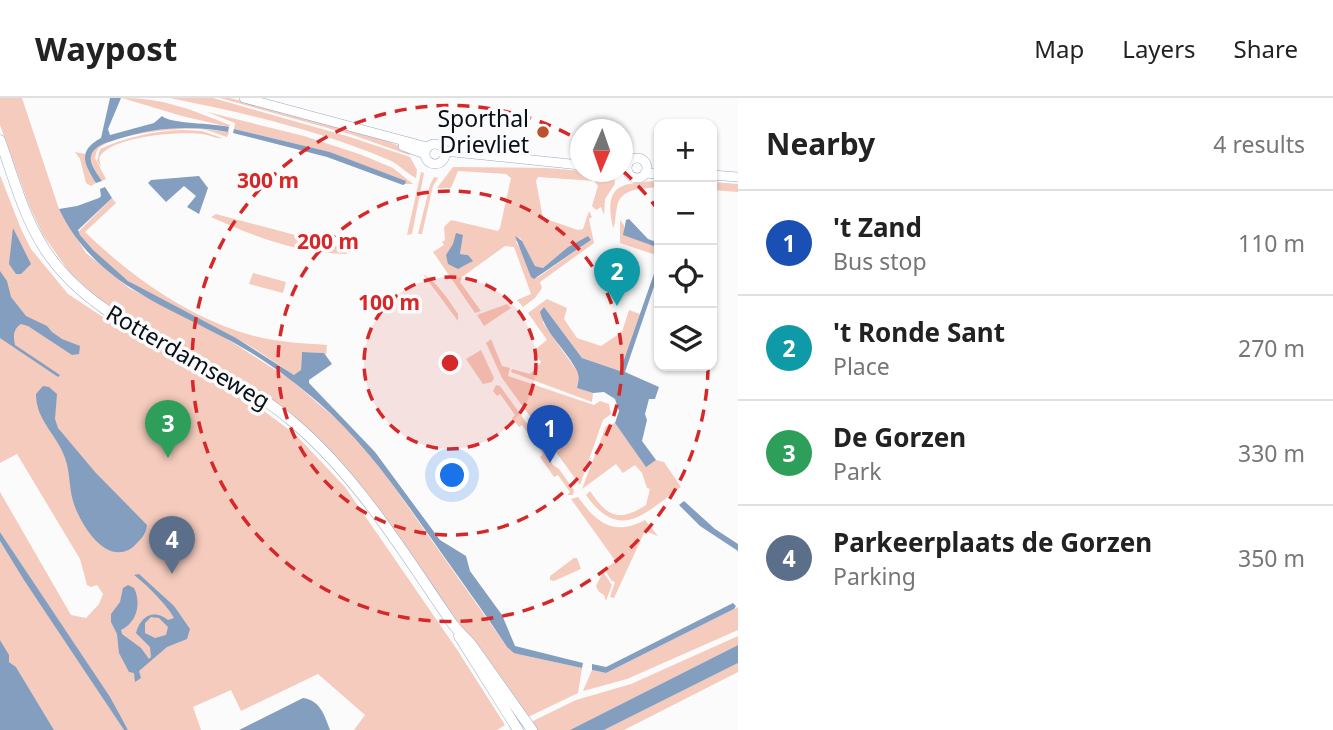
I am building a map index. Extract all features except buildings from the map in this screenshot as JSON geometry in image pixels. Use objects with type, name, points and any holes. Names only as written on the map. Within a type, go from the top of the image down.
[{"type":"main road","name":"Rotterdamseweg","points":[[0,140],[34,230],[65,275],[102,308],[246,388],[304,432],[333,460],[363,496],[454,626],[471,644],[532,730]]},
{"type":"main road","name":"Rotterdamseweg","points":[[454,626],[464,647],[518,730]]},
{"type":"street","points":[[244,98],[365,131],[426,151]]},
{"type":"street","points":[[426,151],[436,144],[444,154],[570,164]]},
{"type":"street","points":[[426,151],[428,162],[435,164],[444,154]]},
{"type":"street","points":[[633,159],[644,161],[646,170],[642,176],[633,177]]},
{"type":"street","points":[[646,170],[654,169]]},
{"type":"street","points":[[646,170],[654,172]]},
{"type":"street","points":[[717,175],[738,177]]},
{"type":"shaded area","points":[[0,98],[22,98],[59,209],[86,253],[129,288],[224,337],[291,380],[349,430],[387,477],[507,647],[522,655],[582,668],[578,693],[526,718],[367,493],[323,443],[293,415],[255,388],[122,315],[100,300],[70,273],[43,235],[29,205],[0,125]]},
{"type":"shaded area","points":[[122,98],[165,103],[230,125],[229,127],[182,116]]},
{"type":"shaded area","points":[[170,98],[213,98],[350,137],[410,157],[417,170],[416,178],[393,162],[336,140],[253,116]]},
{"type":"shaded area","points":[[220,98],[230,98],[379,138],[412,151],[409,155],[353,135]]},
{"type":"shaded area","points":[[207,112],[304,136],[362,155],[393,168],[413,184],[405,184],[405,181],[330,152],[234,129],[235,123]]},
{"type":"shaded area","points":[[186,127],[229,132],[227,137],[200,129],[163,130],[132,135],[107,143],[97,150],[95,158],[106,179],[102,181],[93,165],[91,155],[96,148],[106,142],[134,134],[164,129]]},
{"type":"shaded area","points":[[202,131],[222,138],[192,133],[162,134],[116,145],[99,158],[101,167],[97,161],[100,149],[120,141],[151,133]]},
{"type":"shaded area","points":[[75,152],[85,154],[88,170],[96,183],[91,186],[86,183],[80,159]]},
{"type":"shaded area","points":[[453,167],[570,170],[570,179],[538,177],[536,181],[543,218],[578,230],[583,229],[589,211],[594,243],[540,282],[542,288],[535,298],[523,307],[517,300],[531,294],[514,247],[505,246],[462,277],[460,282],[481,311],[475,313],[433,252],[444,245],[444,227],[451,220],[498,231],[511,178],[506,174],[458,171],[451,188],[437,188]],"holes":[[[463,235],[460,254],[468,255],[471,262],[462,267],[446,255]],[[588,236],[591,240],[537,278],[516,242],[520,238],[535,266],[543,268],[568,247]]]},
{"type":"shaded area","points":[[421,172],[424,173],[412,234],[407,235]]},
{"type":"shaded area","points":[[0,175],[31,249],[68,294],[118,327],[240,393],[296,435],[345,487],[456,648],[505,725],[497,730],[354,730],[365,715],[318,674],[241,711],[231,690],[193,707],[201,730],[128,730],[0,532],[0,492],[71,615],[86,618],[99,604],[103,594],[97,585],[87,585],[80,559],[17,454],[0,463]]},
{"type":"shaded area","points":[[434,177],[438,178],[433,186],[422,234],[418,234],[430,185]]},
{"type":"shaded area","points":[[654,181],[654,188],[634,190],[623,196],[619,200],[613,228],[613,194],[618,188]]},
{"type":"shaded area","points":[[595,182],[615,182],[605,199],[604,215],[601,207],[596,210],[592,206],[598,186]]},
{"type":"shaded area","points":[[717,182],[738,184],[738,192],[717,190]]},
{"type":"shaded area","points":[[112,198],[116,203],[85,232],[121,264],[160,293],[202,316],[247,334],[287,342],[327,345],[326,355],[302,352],[301,371],[294,375],[242,341],[149,294],[129,281],[93,251],[78,232]]},
{"type":"shaded area","points":[[216,214],[340,247],[347,254],[311,251],[277,243],[211,217]]},
{"type":"shaded area","points":[[620,220],[624,225],[624,235],[654,246],[654,254],[620,243]]},
{"type":"shaded area","points":[[253,273],[286,282],[283,293],[249,284]]},
{"type":"shaded area","points":[[423,274],[446,297],[458,314],[458,321]]},
{"type":"shaded area","points":[[547,299],[567,308],[564,319],[577,338],[601,346],[622,332],[629,310],[640,314],[620,371],[582,358],[544,307],[543,323],[577,371],[577,388],[593,393],[592,402],[511,372],[512,369],[530,374],[541,362],[533,351],[547,340],[528,313]]},
{"type":"shaded area","points":[[507,304],[511,308],[484,326],[477,315]]},
{"type":"shaded area","points":[[491,339],[502,366],[510,368],[508,376],[594,405],[600,401],[609,404],[611,414],[603,420],[580,485],[502,378],[486,343]]},
{"type":"shaded area","points":[[481,350],[494,378],[492,382],[483,384],[466,359]]},
{"type":"shaded area","points":[[496,385],[500,386],[541,443],[553,465],[574,490],[573,495],[567,495],[570,492],[558,475],[554,477],[540,457],[543,454],[522,425],[519,427],[512,418],[515,415],[500,394],[497,396],[493,391]]},
{"type":"shaded area","points":[[615,423],[646,466],[656,460],[664,462],[681,487],[633,519],[610,518],[598,510],[586,495],[590,491],[608,511],[620,515],[646,505],[650,489],[635,465],[623,473],[616,464],[582,489],[606,426]]},
{"type":"shaded area","points":[[578,497],[592,514],[606,524],[624,527],[645,520],[658,536],[645,531],[614,598],[610,597],[615,582],[604,569],[615,562],[614,559],[571,499]]},
{"type":"shaded area","points":[[0,541],[124,730],[54,730],[16,667],[9,662],[0,640]]},
{"type":"shaded area","points":[[577,558],[581,569],[554,581],[550,580],[550,576]]},
{"type":"shaded area","points":[[603,572],[612,585],[606,601],[596,586]]},
{"type":"shaded area","points":[[738,607],[738,630],[627,679],[583,691],[592,670],[606,673]]},
{"type":"shaded area","points":[[738,636],[738,645],[570,730],[536,730],[531,722],[576,700],[631,684]]},
{"type":"shaded area","points":[[738,663],[738,672],[624,730],[604,730]]},
{"type":"water","points":[[110,98],[121,98],[108,129],[110,135],[154,123],[162,116],[174,121],[229,127],[228,132],[173,128],[145,132],[106,143],[95,149],[91,156],[93,166],[102,181],[96,183],[85,158],[88,148],[101,138]]},
{"type":"water","points":[[234,129],[330,152],[406,181],[403,185],[327,157],[233,133]]},
{"type":"water","points":[[199,176],[208,188],[199,214],[187,207],[196,196],[184,186],[166,202],[148,183],[151,180]]},
{"type":"water","points":[[105,187],[112,198],[78,230],[93,250],[128,281],[236,338],[294,375],[301,370],[302,352],[324,353],[332,364],[309,380],[309,383],[375,452],[440,540],[466,556],[470,571],[502,615],[515,646],[583,663],[582,668],[514,653],[507,647],[379,467],[351,434],[308,394],[248,351],[129,287],[90,254],[73,234],[59,209],[99,198],[100,189]]},
{"type":"water","points":[[629,219],[648,239],[654,241],[654,246],[623,235],[626,220]]},
{"type":"water","points":[[13,228],[31,264],[21,274],[16,274],[9,264]]},
{"type":"water","points":[[456,233],[463,235],[460,254],[468,255],[473,261],[458,269],[448,264],[446,255]]},
{"type":"water","points":[[515,236],[522,241],[535,266],[543,268],[568,247],[588,236],[591,240],[534,279]]},
{"type":"water","points":[[0,271],[7,281],[11,297],[26,316],[47,326],[62,339],[80,346],[79,354],[72,355],[28,326],[21,324],[16,328],[15,345],[60,375],[58,377],[0,338]]},
{"type":"water","points":[[654,274],[654,287],[625,372],[659,387],[655,399],[649,399],[645,414],[647,420],[642,441],[656,460],[646,467],[615,423],[619,411],[615,399],[604,392],[593,393],[577,388],[577,371],[547,328],[540,312],[544,307],[582,358],[620,371]]},
{"type":"water","points":[[43,386],[49,387],[57,394],[55,419],[58,428],[95,472],[147,525],[144,535],[133,547],[123,552],[113,552],[95,540],[81,520],[73,501],[65,458],[39,412],[36,394]]},
{"type":"water","points":[[684,501],[715,529],[738,544],[738,551],[700,526],[679,505]]},
{"type":"water","points":[[0,532],[110,697],[128,730],[124,730],[24,580],[0,541]]},
{"type":"water","points":[[139,574],[174,606],[190,629],[187,639],[167,647],[139,671],[141,678],[135,682],[134,673],[129,672],[119,653],[117,634],[111,622],[111,614],[120,602],[123,588],[128,585],[134,588],[137,605],[134,617],[121,630],[122,634],[141,648],[149,659],[150,647],[136,633],[141,622],[153,615],[168,620],[174,618],[156,595],[134,575]],"holes":[[[151,617],[159,618],[168,627],[166,635],[155,638],[145,633],[145,623]]]},
{"type":"water","points":[[733,603],[736,606],[734,609],[606,673],[592,670],[592,664],[606,667]]},
{"type":"water","points":[[0,640],[9,655],[9,662],[16,667],[54,730],[0,730]]},
{"type":"water","points":[[738,645],[738,663],[604,730],[570,730]]},
{"type":"water","points":[[303,698],[318,705],[330,730],[239,730]]},
{"type":"place","name":"Sporthal Drievliet","points":[[543,132]]},
{"type":"place","name":"'t Ronde Sant","points":[[617,306]]},
{"type":"place","name":"De Gorzen","points":[[168,458]]},
{"type":"place","name":"'t Zand","points":[[550,463]]},
{"type":"place","name":"Parkeerplaats de Gorzen","points":[[172,574]]}]
